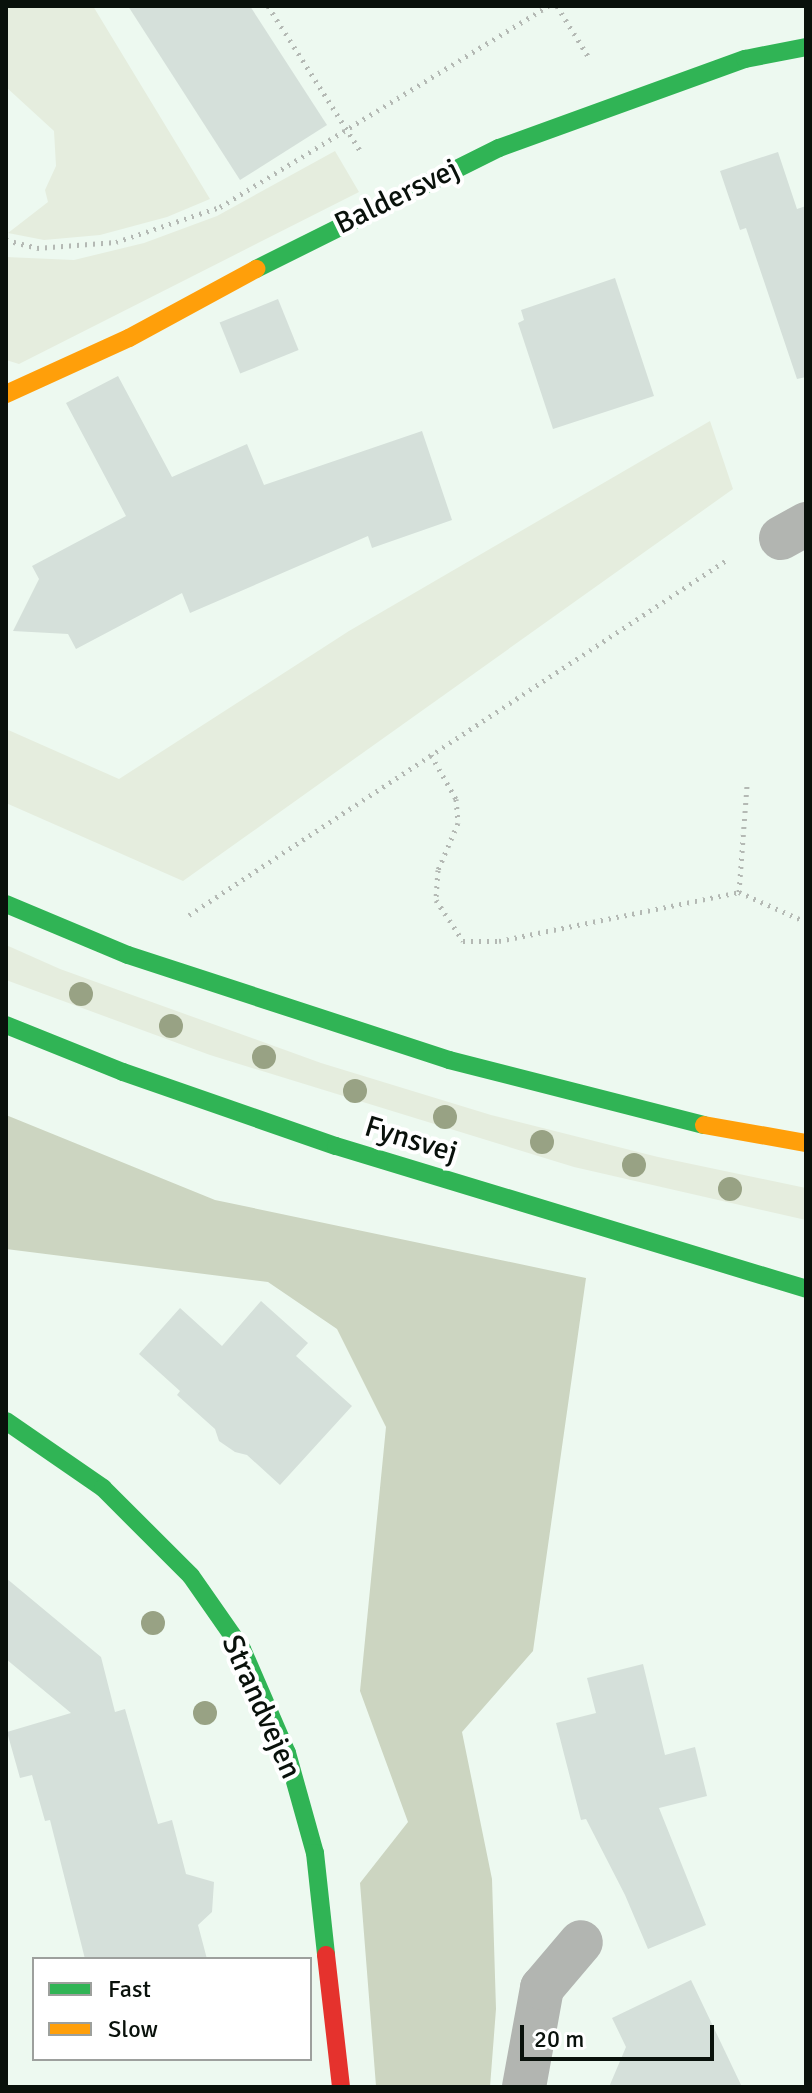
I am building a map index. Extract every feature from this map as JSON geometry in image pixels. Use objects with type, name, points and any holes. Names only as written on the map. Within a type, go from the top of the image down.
[{"type":"main road","name":"Baldersvej","points":[[6,394],[129,338],[302,243],[499,148],[745,59],[806,47]]},
{"type":"main road","points":[[6,904],[128,955],[449,1060],[696,1124],[806,1143]]},
{"type":"main road","name":"Fynsvej","points":[[6,1025],[123,1072],[336,1146],[806,1289]]},
{"type":"main road","name":"Strandvejen","points":[[6,1421],[103,1488],[191,1576],[242,1649],[287,1753],[315,1853],[341,2087]]},
{"type":"street","points":[[524,2087],[542,1988],[581,1942]]},
{"type":"path","points":[[268,6],[391,200]]},
{"type":"path","points":[[6,240],[37,248],[116,242],[220,207],[548,6]]},
{"type":"path","points":[[128,955],[727,560],[794,531]]},
{"type":"path","points":[[431,755],[456,799],[458,823],[438,870],[436,900],[463,941],[499,941],[739,892],[806,922]]},
{"type":"path","points":[[739,892],[747,785]]},
{"type":"green space","points":[[6,6],[93,6],[210,199],[167,217],[100,235],[44,240],[8,233],[48,202],[45,190],[56,166],[54,131],[6,87]]},
{"type":"green space","points":[[335,151],[359,192],[19,364],[6,360],[6,257],[74,260],[144,243],[217,216]]},
{"type":"green space","points":[[710,421],[733,489],[183,881],[6,803],[6,729],[119,779],[349,631]]},
{"type":"green space","points":[[6,945],[60,969],[321,1063],[491,1115],[658,1157],[806,1188],[806,1220],[574,1167],[210,1055],[6,980]]},
{"type":"green space","points":[[6,1115],[215,1200],[586,1278],[533,1651],[462,1732],[492,1879],[496,2009],[490,2087],[376,2086],[360,1883],[408,1822],[360,1691],[386,1427],[337,1329],[268,1282],[6,1249]]},
{"type":"building","points":[[128,6],[250,6],[327,125],[240,180]]},
{"type":"building","points":[[778,152],[797,209],[806,206],[806,377],[797,379],[746,228],[740,230],[720,171]]},
{"type":"building","points":[[615,278],[654,396],[553,429],[518,323],[524,320],[521,310]]},
{"type":"building","points":[[278,299],[299,350],[240,374],[220,323]]},
{"type":"building","points":[[118,376],[172,477],[247,444],[264,485],[422,431],[452,520],[372,548],[368,536],[190,613],[182,593],[76,649],[68,634],[13,631],[39,579],[32,566],[126,516],[66,403]]},
{"type":"building","points":[[261,1301],[308,1343],[296,1356],[352,1406],[280,1485],[247,1455],[235,1452],[219,1441],[215,1429],[177,1395],[180,1391],[139,1354],[180,1308],[222,1346]]},
{"type":"building","points":[[6,1578],[101,1657],[115,1712],[125,1709],[158,1824],[172,1820],[186,1874],[214,1882],[212,1912],[198,1925],[206,1957],[84,1957],[50,1820],[45,1821],[32,1775],[20,1778],[7,1732],[71,1713],[6,1659]]},
{"type":"building","points":[[643,1664],[665,1755],[695,1747],[707,1796],[659,1808],[706,1925],[648,1949],[625,1895],[586,1819],[581,1820],[556,1723],[596,1713],[587,1678]]},
{"type":"building","points":[[691,1980],[742,2087],[609,2087],[626,2047],[612,2018]]},
{"type":"traffic: fast","points":[[256,269],[499,148],[745,59],[806,47]]},
{"type":"traffic: fast","points":[[6,904],[128,955],[449,1060],[704,1125]]},
{"type":"traffic: fast","points":[[6,1025],[123,1072],[336,1146],[806,1289]]},
{"type":"traffic: fast","points":[[6,1421],[103,1488],[191,1576],[242,1649],[287,1753],[315,1853],[326,1955]]},
{"type":"traffic: slow","points":[[6,394],[129,338],[256,269]]},
{"type":"traffic: slow","points":[[704,1125],[806,1143]]},
{"type":"traffic: jam","points":[[326,1955],[341,2087]]}]
